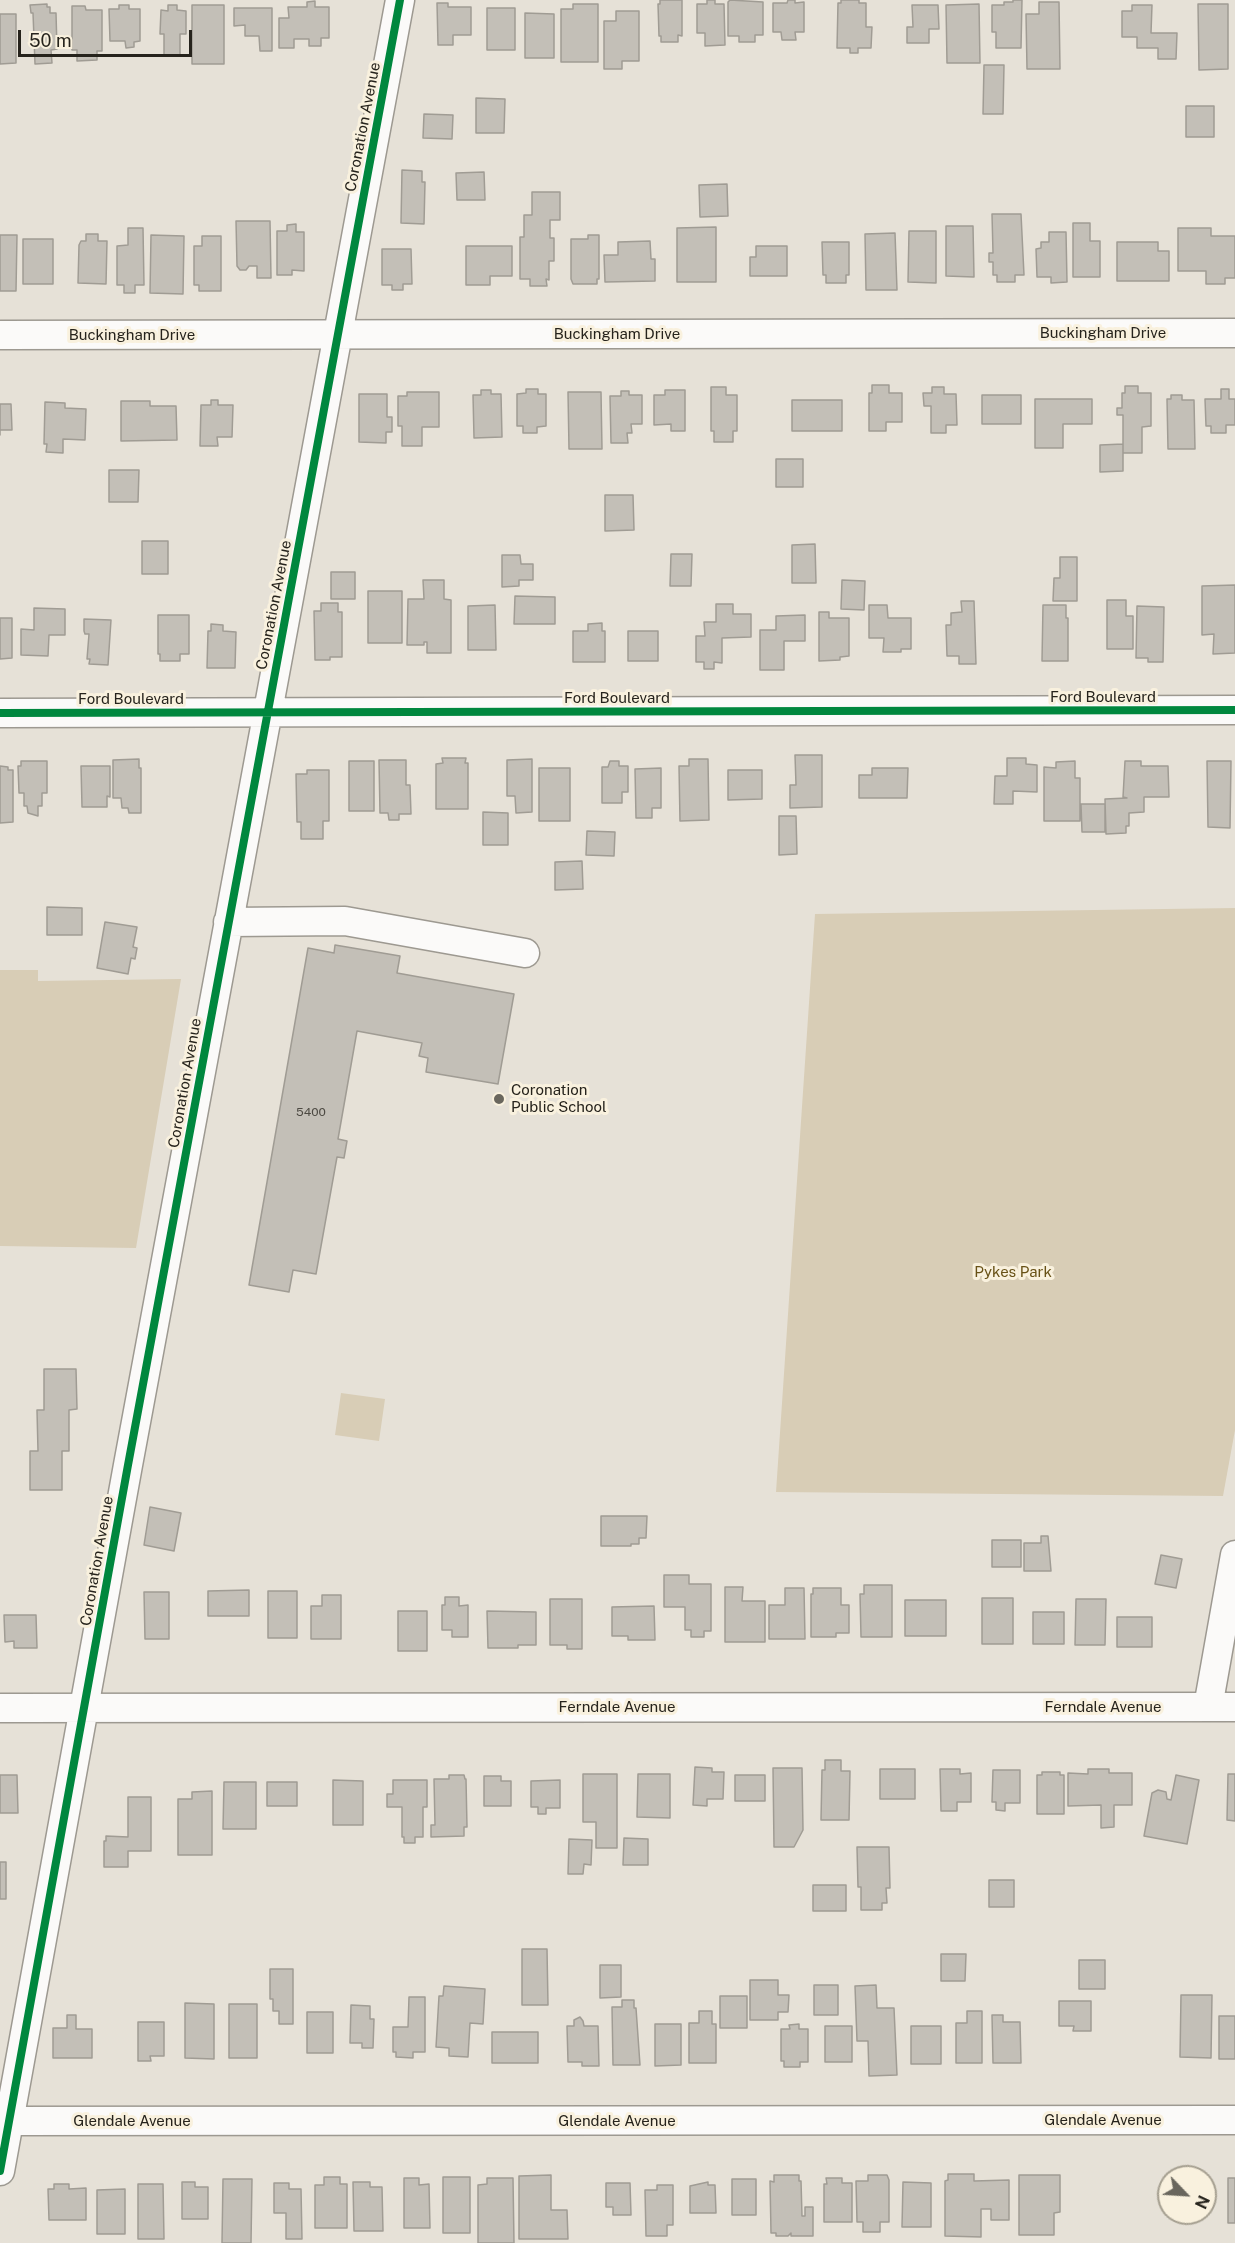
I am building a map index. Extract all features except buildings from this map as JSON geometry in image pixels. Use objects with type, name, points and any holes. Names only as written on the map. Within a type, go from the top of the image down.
[{"type":"street","name":"Coronation Avenue","points":[[0,2171],[5,2121],[85,1707],[228,922],[400,0]]},
{"type":"street","name":"Buckingham Drive","points":[[0,335],[1235,333]]},
{"type":"street","name":"Ford Boulevard","points":[[0,713],[1235,710]]},
{"type":"street","points":[[228,922],[345,921],[525,953]]},
{"type":"street","points":[[1221,1707],[1235,1555]]},
{"type":"street","name":"Ferndale Avenue","points":[[0,1708],[1221,1707]]},
{"type":"street","name":"Glendale Avenue","points":[[5,2121],[1235,2120]]},
{"type":"green space","name":"Pykes Park","points":[[1235,908],[1235,1430],[1223,1496],[776,1492],[815,914]]},
{"type":"green space","points":[[0,970],[38,970],[38,981],[181,979],[136,1248],[0,1246]]},
{"type":"green space","points":[[341,1393],[385,1399],[379,1441],[335,1435]]},
{"type":"cycle path","points":[[0,2171],[128,1465],[400,0]]},
{"type":"cycle path","points":[[0,713],[1235,710]]},
{"type":"place","name":"Coronation Public School","points":[[499,1099]]}]
